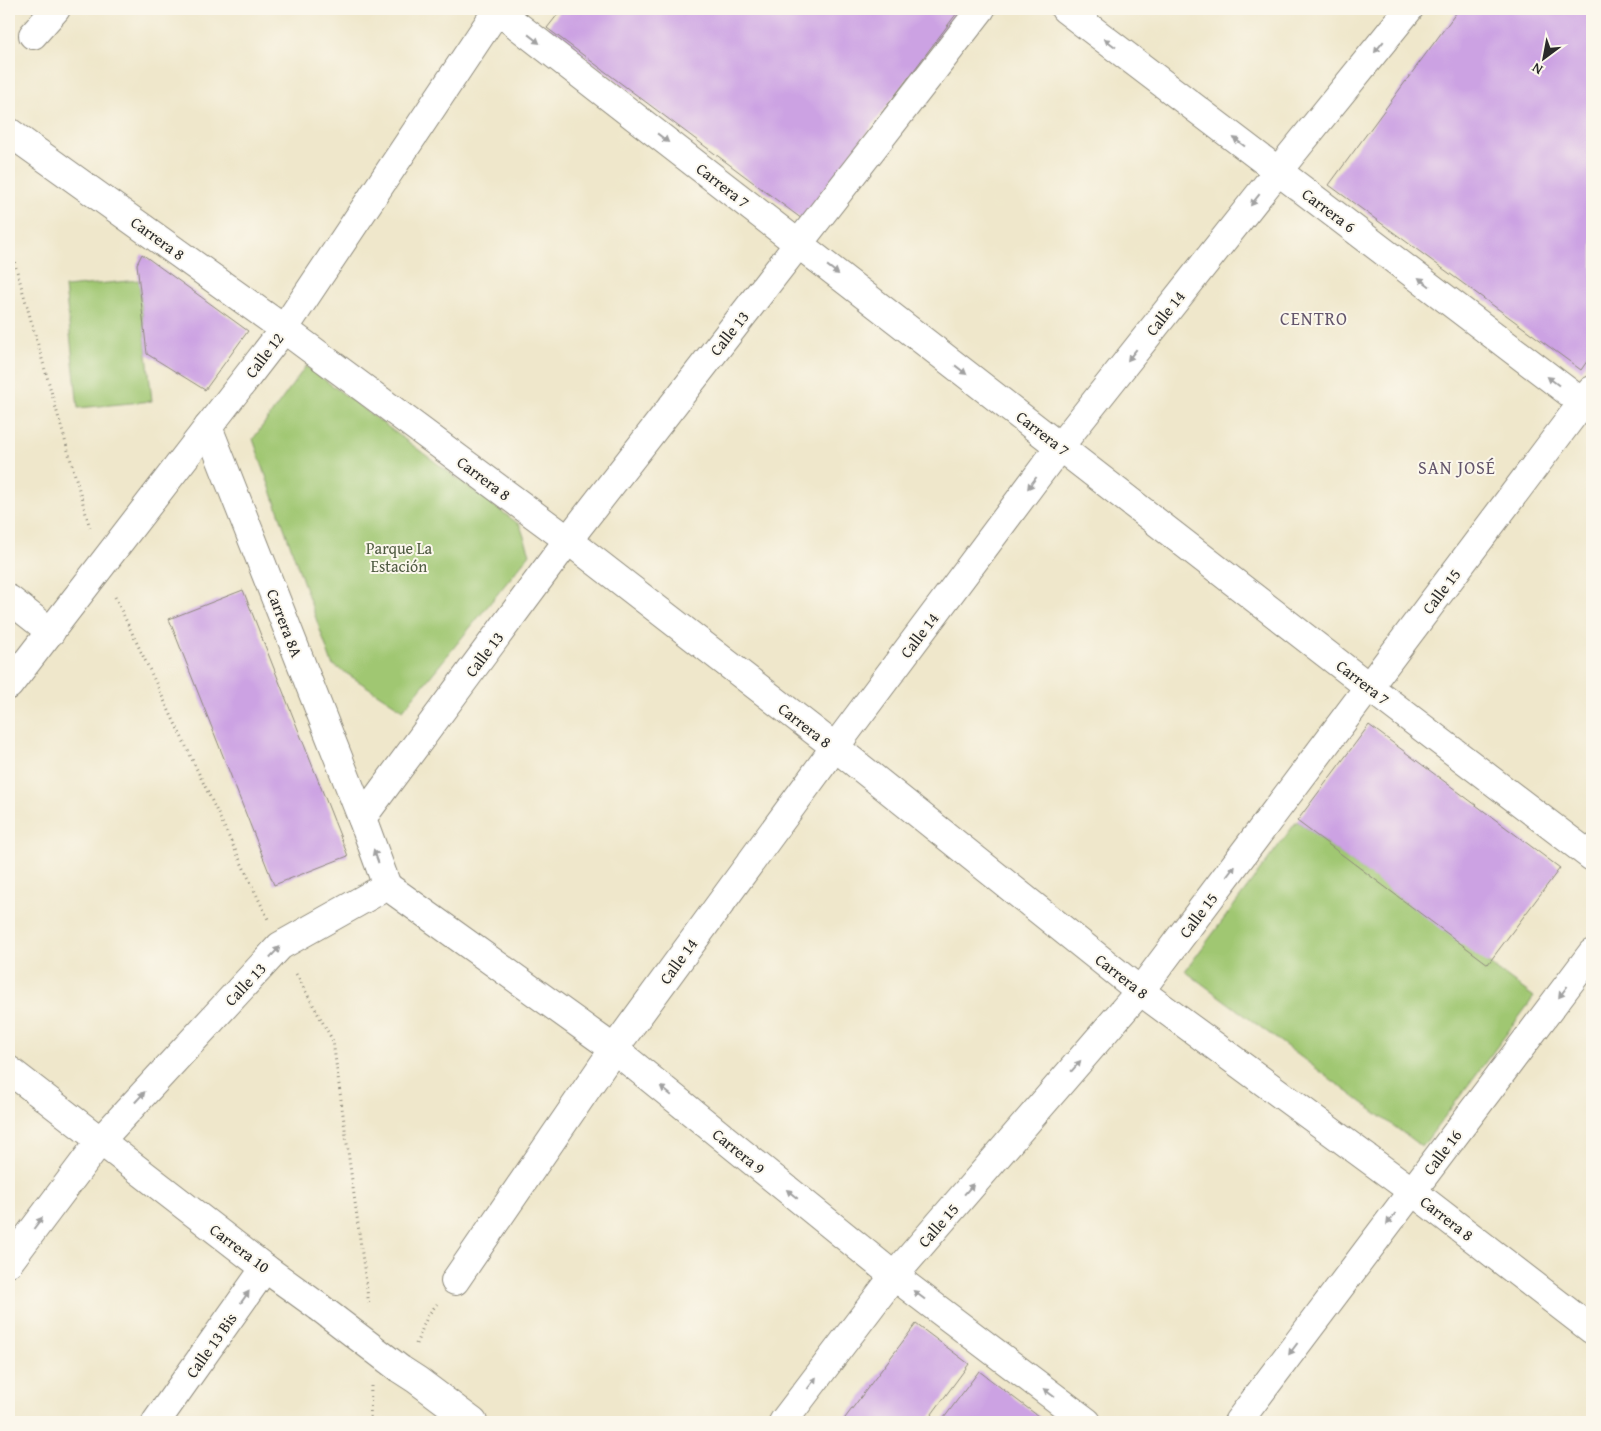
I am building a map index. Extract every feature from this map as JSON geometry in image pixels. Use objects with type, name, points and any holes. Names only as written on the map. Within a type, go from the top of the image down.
[{"type":"street","points":[[33,35],[56,9]]},
{"type":"street","name":"Carrera 7","points":[[497,9],[1369,687],[1592,857]]},
{"type":"street","name":"Calle 12","points":[[9,685],[284,329],[497,9]]},
{"type":"street","name":"Calle 13","points":[[362,818],[568,540],[981,9]]},
{"type":"street","name":"Carrera 6","points":[[1066,9],[1278,171],[1589,401]]},
{"type":"street","name":"Calle 14","points":[[455,1281],[614,1049],[834,747],[1060,446],[1409,9]]},
{"type":"street","name":"Carrera 8","points":[[9,132],[284,329],[568,540],[834,747],[1140,991],[1412,1191],[1592,1330]]},
{"type":"street","name":"Calle 15","points":[[783,1422],[894,1276],[1140,991],[1369,687],[1589,401]]},
{"type":"street","name":"Carrera 8A","points":[[208,427],[362,818]]},
{"type":"street","points":[[9,599],[51,632]]},
{"type":"street","points":[[362,818],[386,886]]},
{"type":"street","name":"Calle 13","points":[[9,1262],[100,1141],[280,946],[386,886]]},
{"type":"street","name":"Carrera 9","points":[[386,886],[614,1049],[894,1276],[1088,1422]]},
{"type":"street","name":"Calle 16","points":[[1238,1422],[1592,953]]},
{"type":"street","name":"Carrera 10","points":[[9,1070],[265,1268],[473,1422]]},
{"type":"street","name":"Calle 13 Bis","points":[[156,1422],[265,1268]]},
{"type":"path","points":[[9,243],[101,567],[280,946],[334,1041],[369,1306]]},
{"type":"path","points":[[409,1374],[416,1343],[428,1315],[455,1281]]},
{"type":"path","points":[[370,1422],[371,1384]]},
{"type":"green space","points":[[139,280],[152,401],[78,408],[65,287]]},
{"type":"green space","name":"Parque La Estación","points":[[306,366],[520,525],[530,554],[403,710],[332,664],[253,439]]},
{"type":"green space","points":[[1297,821],[1534,997],[1422,1147],[1185,971]]},
{"type":"building","points":[[562,9],[960,9],[802,219],[547,28]]},
{"type":"building","points":[[1459,9],[1592,9],[1592,354],[1581,370],[1329,185]]},
{"type":"building","points":[[142,254],[248,331],[205,390],[147,354],[137,264]]},
{"type":"building","points":[[243,590],[348,856],[274,885],[169,619]]},
{"type":"building","points":[[1369,725],[1560,868],[1488,964],[1297,821]]},
{"type":"building","points":[[916,1324],[969,1364],[926,1422],[842,1422]]},
{"type":"building","points":[[979,1371],[1013,1397],[1046,1422],[941,1422]]},
{"type":"district","name":"CENTRO","points":[[1314,318]]},
{"type":"district","name":"SAN JOSÉ","points":[[1457,467]]}]
